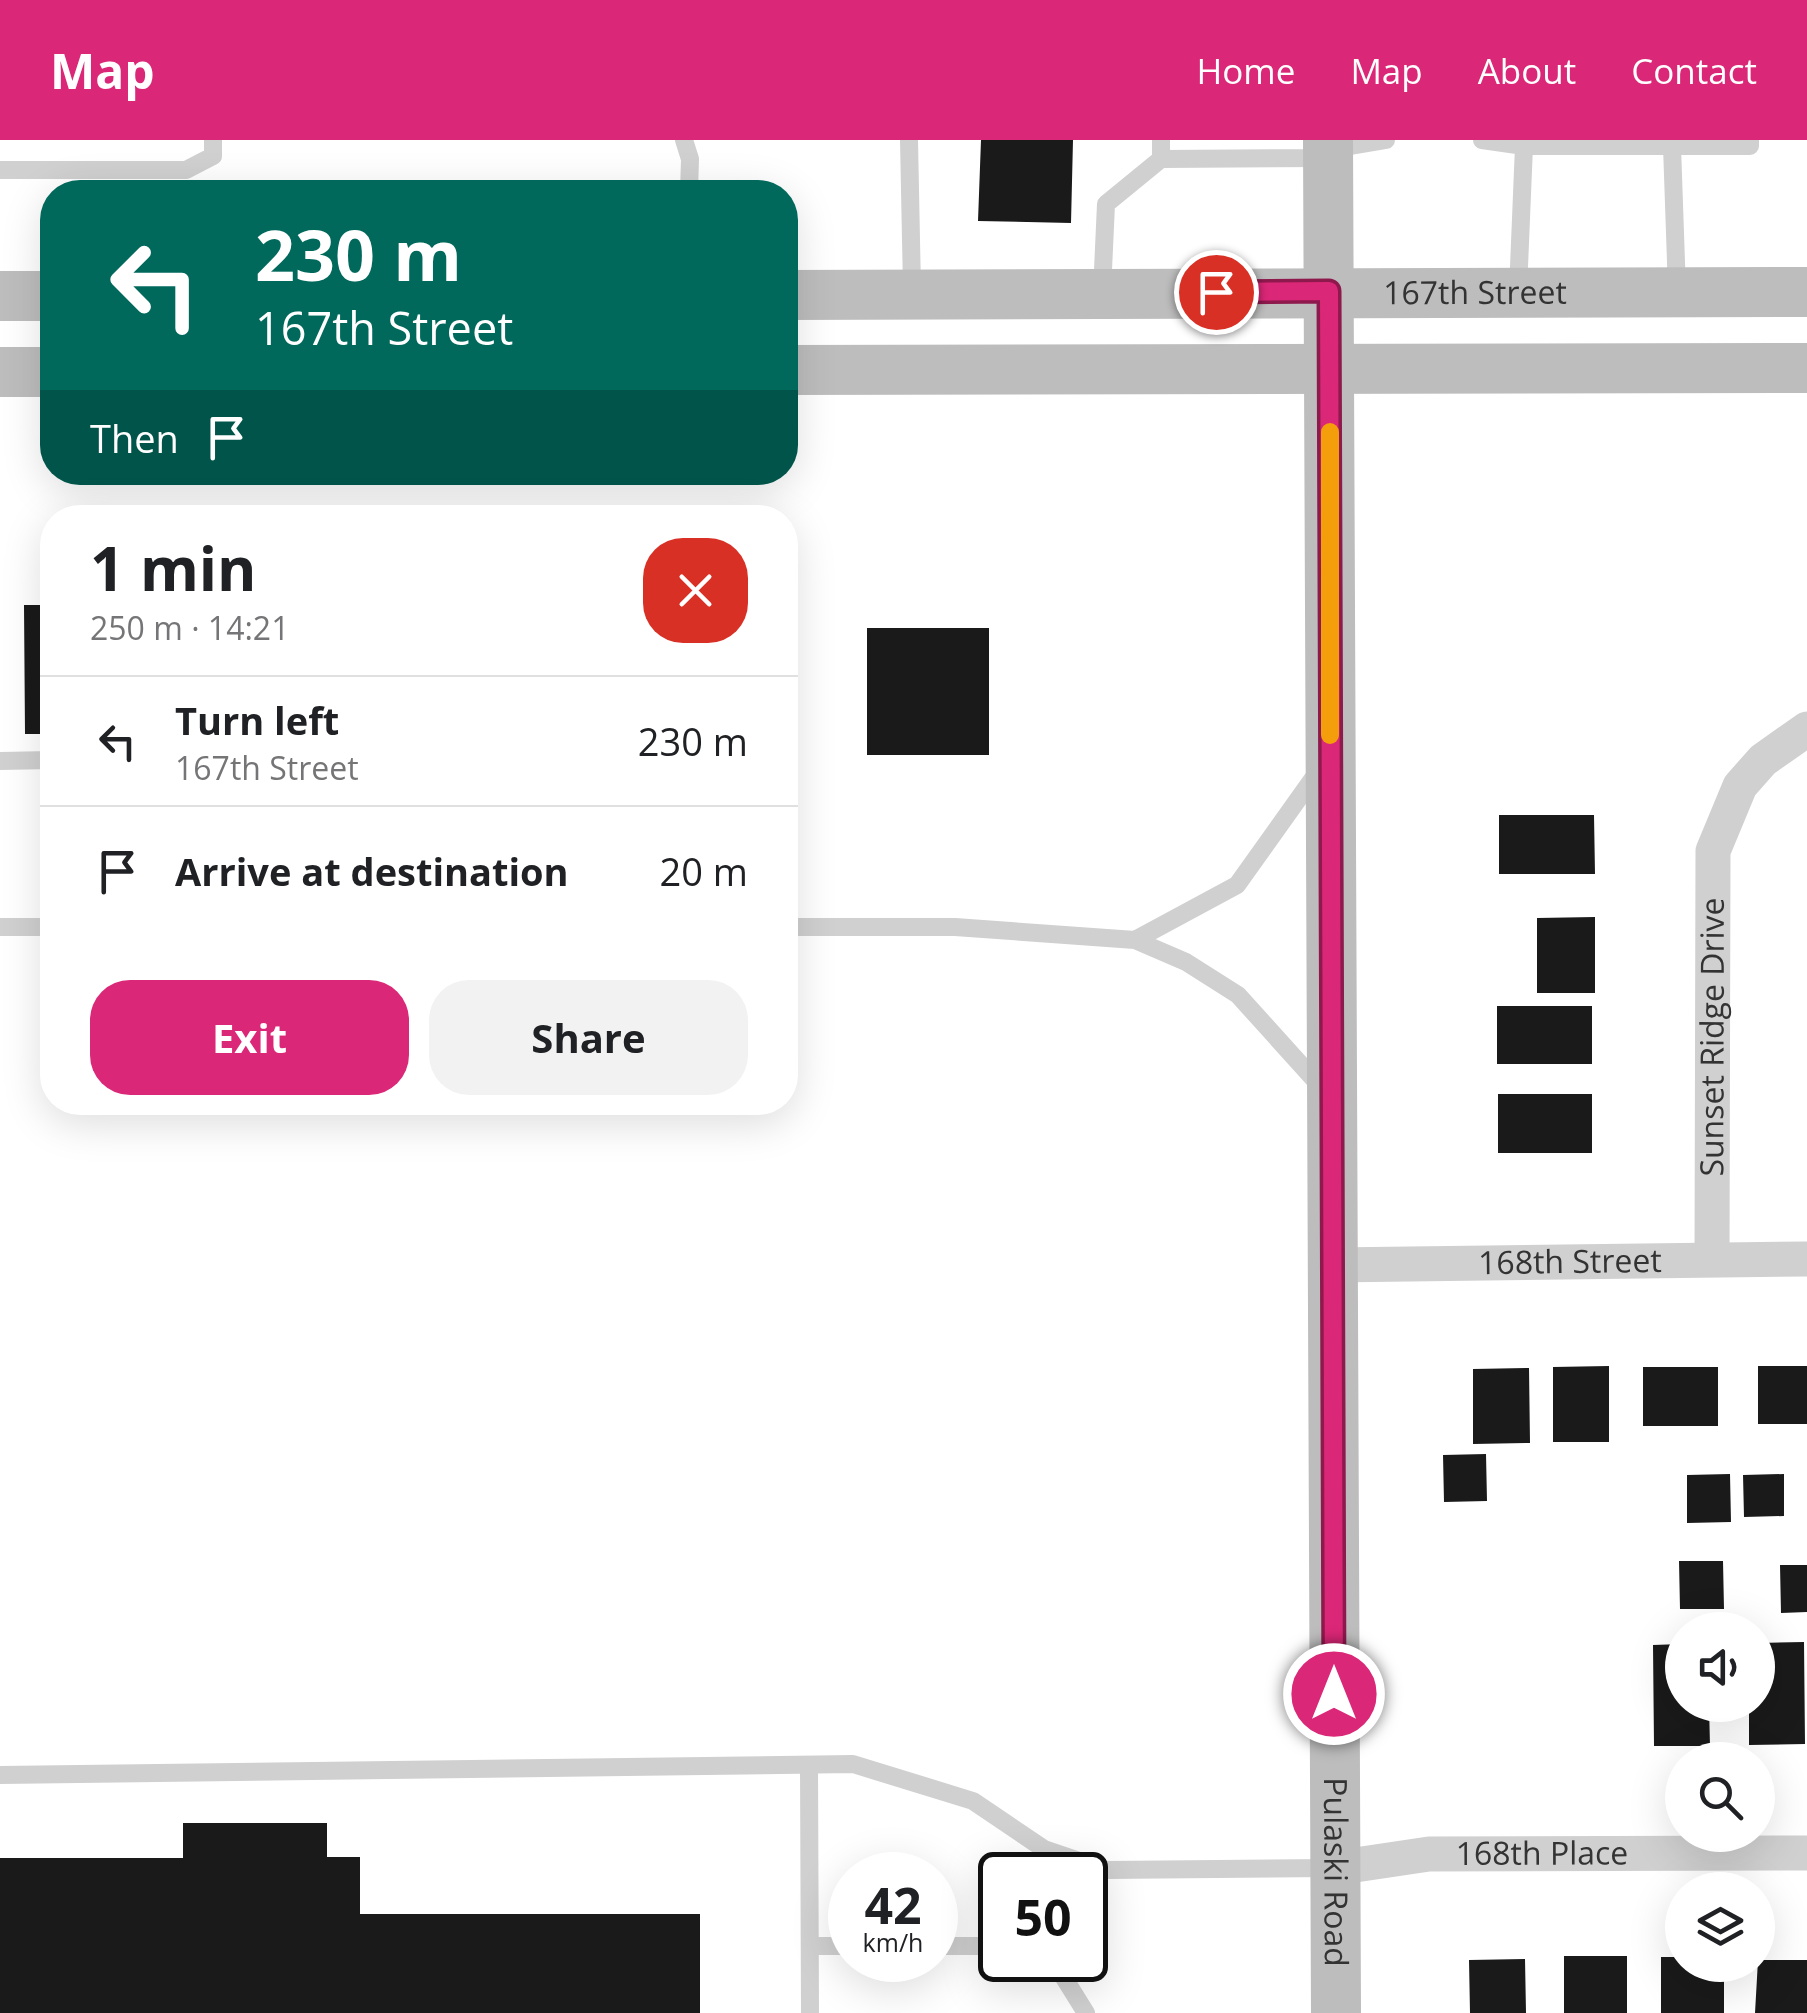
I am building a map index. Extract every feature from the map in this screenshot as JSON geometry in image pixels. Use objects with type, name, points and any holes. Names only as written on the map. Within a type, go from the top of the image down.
[{"type":"main road","name":"Pulaski Road","points":[[1328,149],[1336,2013]]},
{"type":"main road","name":"167th Street","points":[[798,295],[1807,292]]},
{"type":"main road","points":[[0,296],[40,296]]},
{"type":"main road","points":[[798,370],[1807,368]]},
{"type":"main road","points":[[0,372],[40,372]]},
{"type":"street","name":"Sunset Ridge Drive","points":[[1712,1259],[1713,851],[1740,786],[1763,760],[1807,729]]},
{"type":"street","name":"168th Street","points":[[1332,1264],[1807,1259]]},
{"type":"street","name":"168th Place","points":[[1335,1868],[1428,1854],[1807,1853]]},
{"type":"lane","points":[[0,170],[186,170],[213,156],[213,140]]},
{"type":"lane","points":[[684,140],[690,158],[689,180]]},
{"type":"lane","points":[[909,140],[912,295]]},
{"type":"lane","points":[[1102,294],[1106,204],[1161,150],[1328,149],[1386,140]]},
{"type":"lane","points":[[1482,140],[1524,146],[1750,146],[1750,140]]},
{"type":"lane","points":[[1518,291],[1524,146]]},
{"type":"lane","points":[[1672,146],[1677,294]]},
{"type":"lane","points":[[1135,940],[1238,886],[1330,753]]},
{"type":"lane","points":[[0,761],[40,760]]},
{"type":"lane","points":[[0,927],[40,927]]},
{"type":"lane","points":[[798,927],[955,927],[1135,940],[1186,962],[1238,995],[1332,1099]]},
{"type":"lane","points":[[0,1775],[854,1764],[973,1802],[1044,1849],[1106,1870],[1335,1868]]},
{"type":"lane","points":[[809,1765],[810,2013]]},
{"type":"lane","points":[[810,1946],[828,1946]]},
{"type":"lane","points":[[1067,1982],[1086,2013]]},
{"type":"building","points":[[981,140],[1073,140],[1071,223],[978,221]]},
{"type":"building","points":[[24,605],[40,605],[40,734],[25,734]]},
{"type":"building","points":[[867,628],[989,628],[989,755],[867,755]]},
{"type":"building","points":[[1499,815],[1594,815],[1595,874],[1499,874]]},
{"type":"building","points":[[1595,917],[1595,993],[1537,993],[1537,918]]},
{"type":"building","points":[[1497,1006],[1592,1006],[1592,1064],[1497,1064]]},
{"type":"building","points":[[1498,1094],[1592,1094],[1592,1153],[1498,1153]]},
{"type":"building","points":[[1609,1366],[1609,1442],[1553,1442],[1553,1367]]},
{"type":"building","points":[[1758,1366],[1807,1366],[1807,1424],[1758,1424]]},
{"type":"building","points":[[1643,1367],[1718,1367],[1718,1426],[1643,1426]]},
{"type":"building","points":[[1529,1368],[1530,1443],[1473,1444],[1473,1369]]},
{"type":"building","points":[[1486,1454],[1487,1501],[1444,1502],[1443,1455]]},
{"type":"building","points":[[1730,1474],[1731,1522],[1687,1523],[1687,1475]]},
{"type":"building","points":[[1784,1474],[1784,1516],[1744,1517],[1743,1475]]},
{"type":"building","points":[[1679,1561],[1723,1561],[1724,1609],[1680,1609]]},
{"type":"building","points":[[1780,1565],[1807,1565],[1807,1612],[1781,1613]]},
{"type":"building","points":[[1804,1642],[1805,1744],[1749,1742],[1749,1722],[1775,1722],[1775,1643]]},
{"type":"building","points":[[1653,1645],[1665,1645],[1665,1722],[1709,1722],[1710,1742],[1665,1742],[1665,1746],[1654,1746]]},
{"type":"building","points":[[183,1823],[327,1823],[327,1857],[360,1857],[360,1914],[700,1914],[700,2013],[0,2013],[0,1858],[183,1858]]},
{"type":"building","points":[[1564,1956],[1627,1956],[1627,2013],[1564,2013]]},
{"type":"building","points":[[1661,1957],[1665,1957],[1665,1982],[1724,1982],[1724,2013],[1661,2013]]},
{"type":"building","points":[[1525,1959],[1526,2013],[1470,2013],[1469,1960]]},
{"type":"building","points":[[1775,1960],[1807,1960],[1807,2013],[1755,2013],[1757,1982],[1775,1982]]},
{"type":"slow traffic","points":[[1330,432],[1330,735]]},
{"type":"route","points":[[1216,292],[1329,291],[1334,1694]]}]
